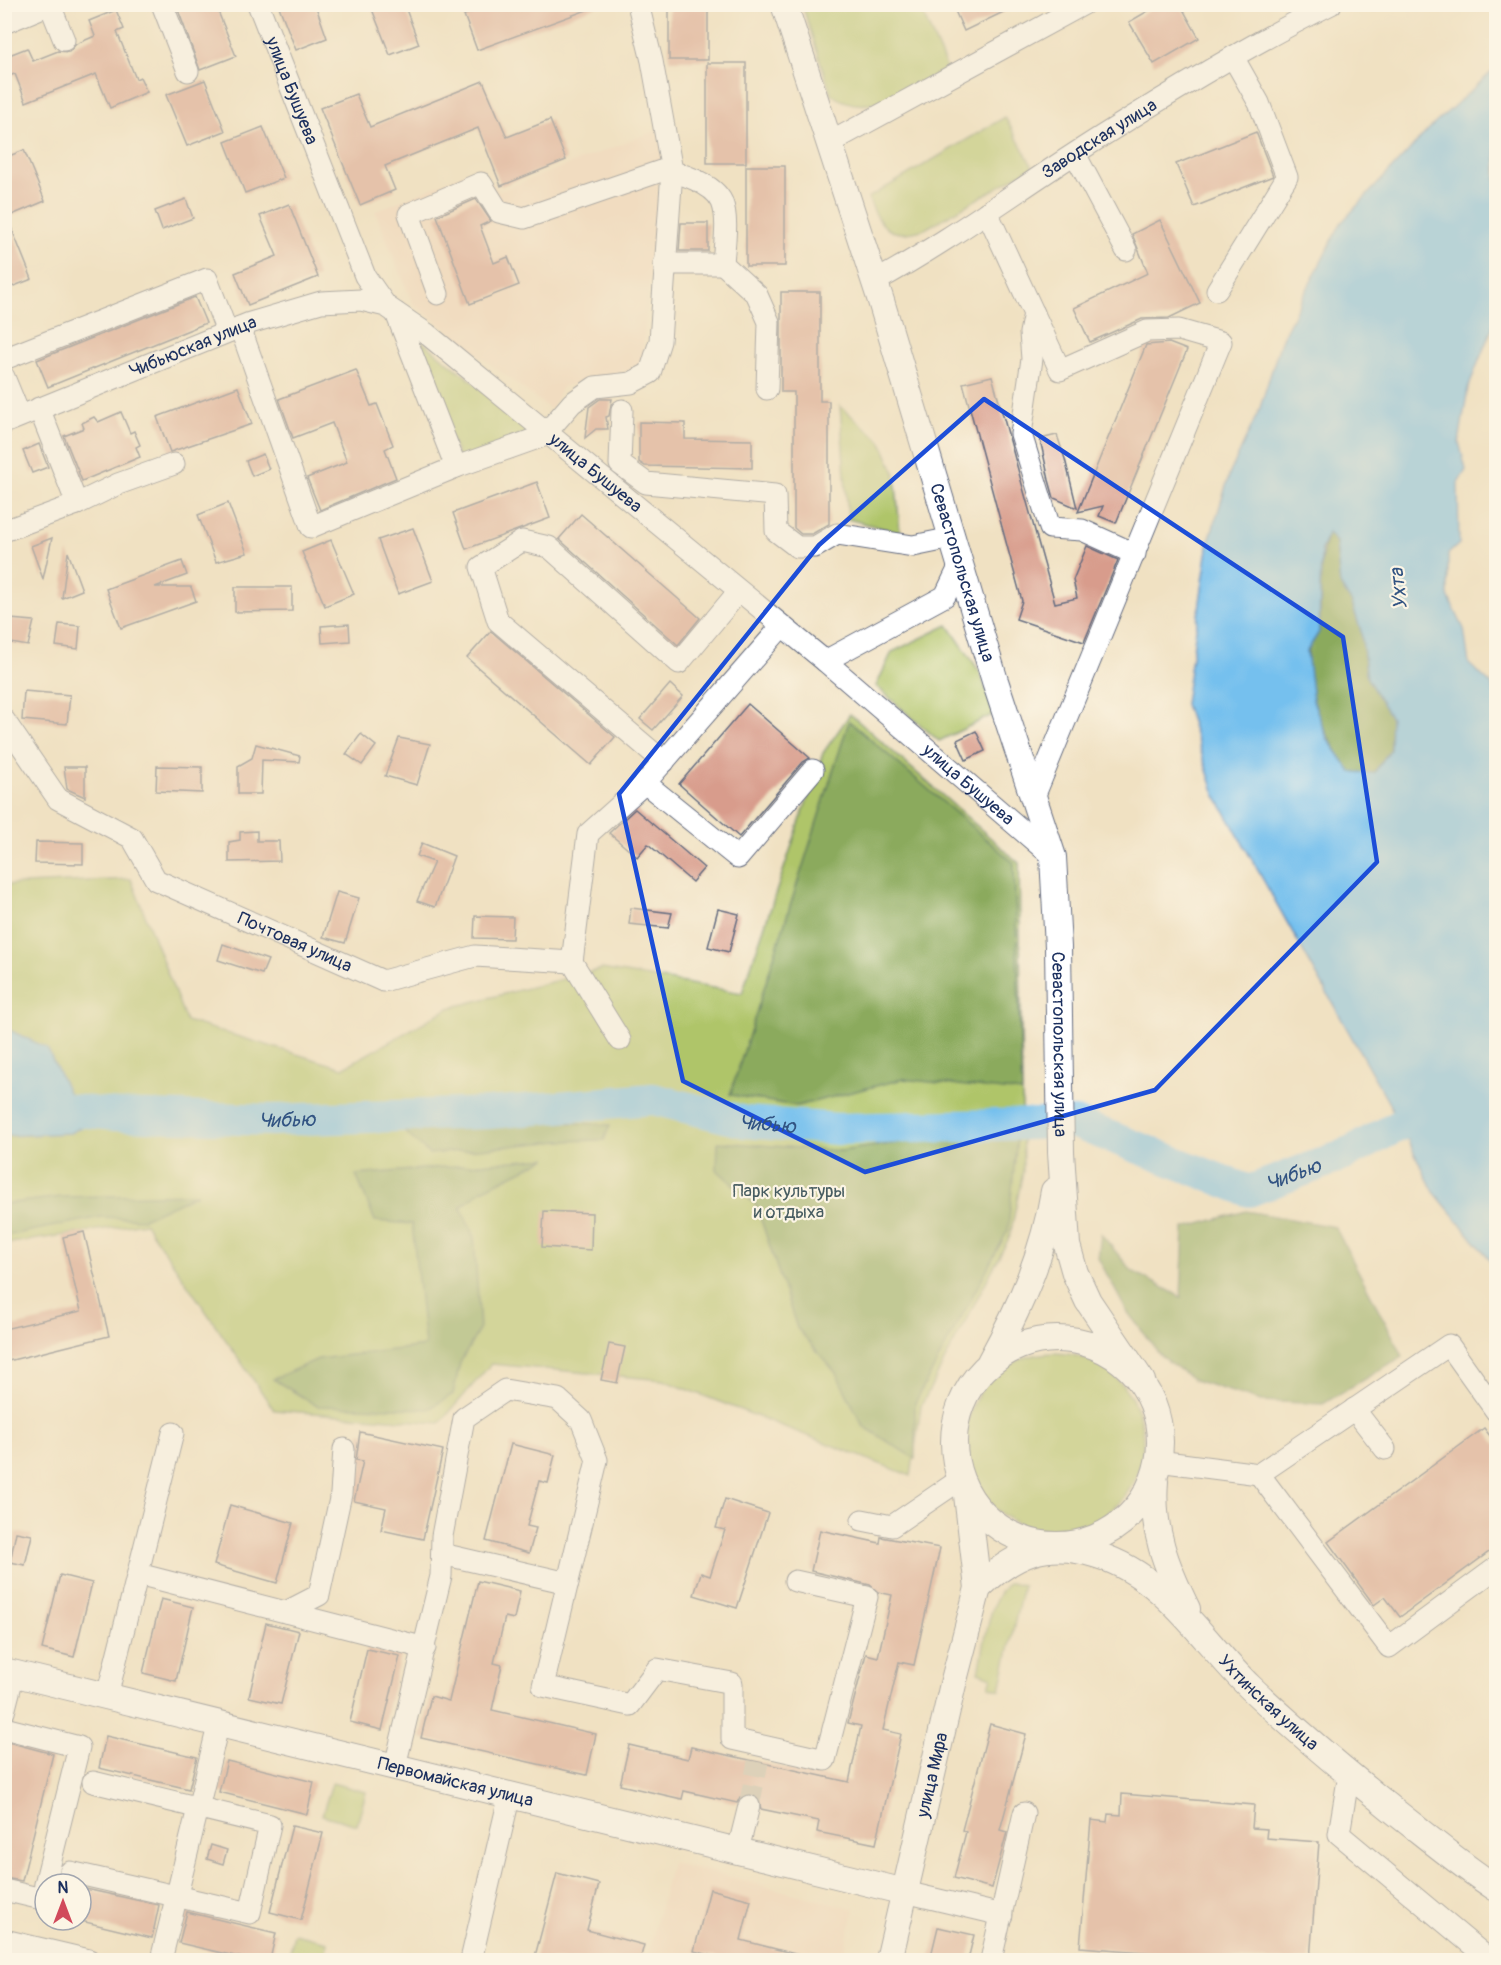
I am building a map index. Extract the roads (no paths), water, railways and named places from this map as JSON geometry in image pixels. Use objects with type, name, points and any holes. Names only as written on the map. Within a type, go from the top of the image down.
[{"type":"main road","name":"Севастопольская улица","points":[[784,4],[874,282],[960,565],[1053,857],[1061,1084],[1061,1152],[1067,1245],[1075,1273],[1088,1301],[1142,1381]]},
{"type":"main road","name":"Севастопольская улица","points":[[990,1362],[1017,1311],[1038,1259],[1052,1206],[1061,1152]]},
{"type":"main road","points":[[1057,1338],[1089,1343],[1119,1358],[1142,1381],[1156,1411],[1161,1443],[1154,1514],[1161,1550],[1196,1625],[1167,1596],[1135,1572],[1097,1554],[1020,1539],[989,1521],[964,1486],[954,1459],[955,1423],[967,1390],[990,1362],[1022,1344],[1057,1338]]},
{"type":"main road","points":[[978,1588],[995,1572],[1014,1560],[1055,1546],[1087,1542],[1117,1527],[1140,1504],[1157,1468]]},
{"type":"main road","name":"улица Мира","points":[[889,1960],[953,1684],[978,1588],[964,1486]]},
{"type":"main road","name":"Ухтинская улица","points":[[1196,1625],[1247,1684],[1349,1774],[1448,1853],[1497,1888]]},
{"type":"main road","name":"Первомайская улица","points":[[9,1672],[905,1892]]},
{"type":"street","points":[[162,4],[188,71]]},
{"type":"street","name":"улица Бушуева","points":[[258,4],[365,276],[391,309],[427,333],[825,661],[1053,857]]},
{"type":"street","points":[[4,358],[207,279],[230,327],[311,527],[547,432],[572,403],[595,387],[632,383],[650,373],[660,341],[672,171],[638,4]]},
{"type":"street","points":[[829,143],[1084,4]]},
{"type":"street","name":"Заводская улица","points":[[874,282],[946,241],[1075,154],[1233,57],[1331,4]]},
{"type":"street","points":[[4,23],[50,5],[64,40]]},
{"type":"street","points":[[1217,290],[1287,177],[1259,103],[1233,57]]},
{"type":"street","points":[[1075,154],[1126,250]]},
{"type":"street","points":[[438,294],[409,214],[481,183],[499,212],[524,218],[661,171],[672,171],[701,182],[721,201],[725,229],[723,264]]},
{"type":"street","points":[[987,212],[1060,370],[1147,331],[1179,330],[1221,342],[1034,797]]},
{"type":"street","points":[[664,264],[723,264],[757,295],[769,322],[767,389]]},
{"type":"street","name":"Чибьюская улица","points":[[20,414],[230,327],[321,302],[361,300],[391,309]]},
{"type":"street","points":[[391,309],[456,467]]},
{"type":"street","points":[[1034,313],[1030,333],[1032,359],[1022,434],[1050,528],[1082,530],[1135,554]]},
{"type":"street","points":[[4,377],[20,414],[76,504]]},
{"type":"street","points":[[622,411],[620,464],[646,483],[775,495],[776,531],[797,547],[815,547],[837,534],[913,546],[952,538]]},
{"type":"street","points":[[4,531],[76,504],[118,484],[174,464]]},
{"type":"street","points":[[664,762],[498,621],[481,567],[522,541],[549,547],[679,663],[739,591]]},
{"type":"street","points":[[825,661],[945,596],[960,565]]},
{"type":"street","points":[[620,1040],[572,962],[588,834],[645,783],[782,626]]},
{"type":"street","name":"Почтовая улица","points":[[4,720],[58,799],[132,838],[156,880],[383,981],[475,956],[572,962]]},
{"type":"street","points":[[645,783],[738,858],[813,770]]},
{"type":"street","points":[[1157,1468],[1259,1474],[1449,1345],[1497,1410]]},
{"type":"street","points":[[395,1766],[441,1576],[442,1536],[464,1418],[505,1390],[558,1399],[581,1420],[597,1460],[543,1686],[630,1705],[657,1669],[732,1683],[732,1739],[760,1754],[825,1760],[867,1597],[795,1581]]},
{"type":"street","points":[[1354,1409],[1385,1449]]},
{"type":"street","points":[[106,1696],[173,1433]]},
{"type":"street","points":[[286,1612],[319,1595],[341,1494],[344,1449]]},
{"type":"street","points":[[1259,1474],[1389,1647],[1497,1568]]},
{"type":"street","points":[[862,1520],[892,1526],[964,1486]]},
{"type":"street","points":[[442,1554],[568,1583]]},
{"type":"street","points":[[138,1574],[424,1648]]},
{"type":"street","points":[[4,1712],[9,1672]]},
{"type":"street","points":[[161,1960],[219,1722]]},
{"type":"street","points":[[4,1728],[79,1747],[48,1872]]},
{"type":"street","points":[[1349,1774],[1339,1834],[1490,1960]]},
{"type":"street","points":[[93,1782],[270,1825],[250,1913],[93,1878]]},
{"type":"street","points":[[471,1960],[510,1794]]},
{"type":"street","points":[[738,1850],[749,1806]]},
{"type":"street","points":[[991,1960],[1024,1814]]},
{"type":"street","points":[[4,1890],[33,1897]]},
{"type":"street","points":[[905,1892],[1002,1915]]},
{"type":"street","points":[[4,1940],[89,1960]]},
{"type":"water","name":"Ухта","points":[[1496,68],[1496,318],[1468,388],[1459,442],[1466,470],[1458,483],[1459,544],[1448,554],[1448,596],[1464,629],[1469,664],[1491,684],[1496,699],[1496,1267],[1434,1192],[1392,1109],[1215,794],[1185,704],[1209,541],[1230,473],[1260,408],[1282,338],[1341,223],[1431,127]],"holes":[[[1328,533],[1336,542],[1340,584],[1352,603],[1361,631],[1367,678],[1391,718],[1390,750],[1374,773],[1351,772],[1327,738],[1313,700],[1307,651],[1319,632],[1321,550]]]},
{"type":"water","points":[[5,1028],[47,1048],[71,1098],[81,1099],[85,1125],[70,1133],[5,1136]]},
{"type":"waterway","name":"Чибью","points":[[4,1102],[115,1115],[272,1120],[488,1113],[653,1099],[745,1122],[838,1129],[1075,1123],[1249,1191],[1344,1155],[1496,1074]]},
{"type":"tunnel","points":[[749,1806],[758,1762]]},
{"type":"park label","name":"Парк культуры и отдыха","points":[[789,1201]]}]
